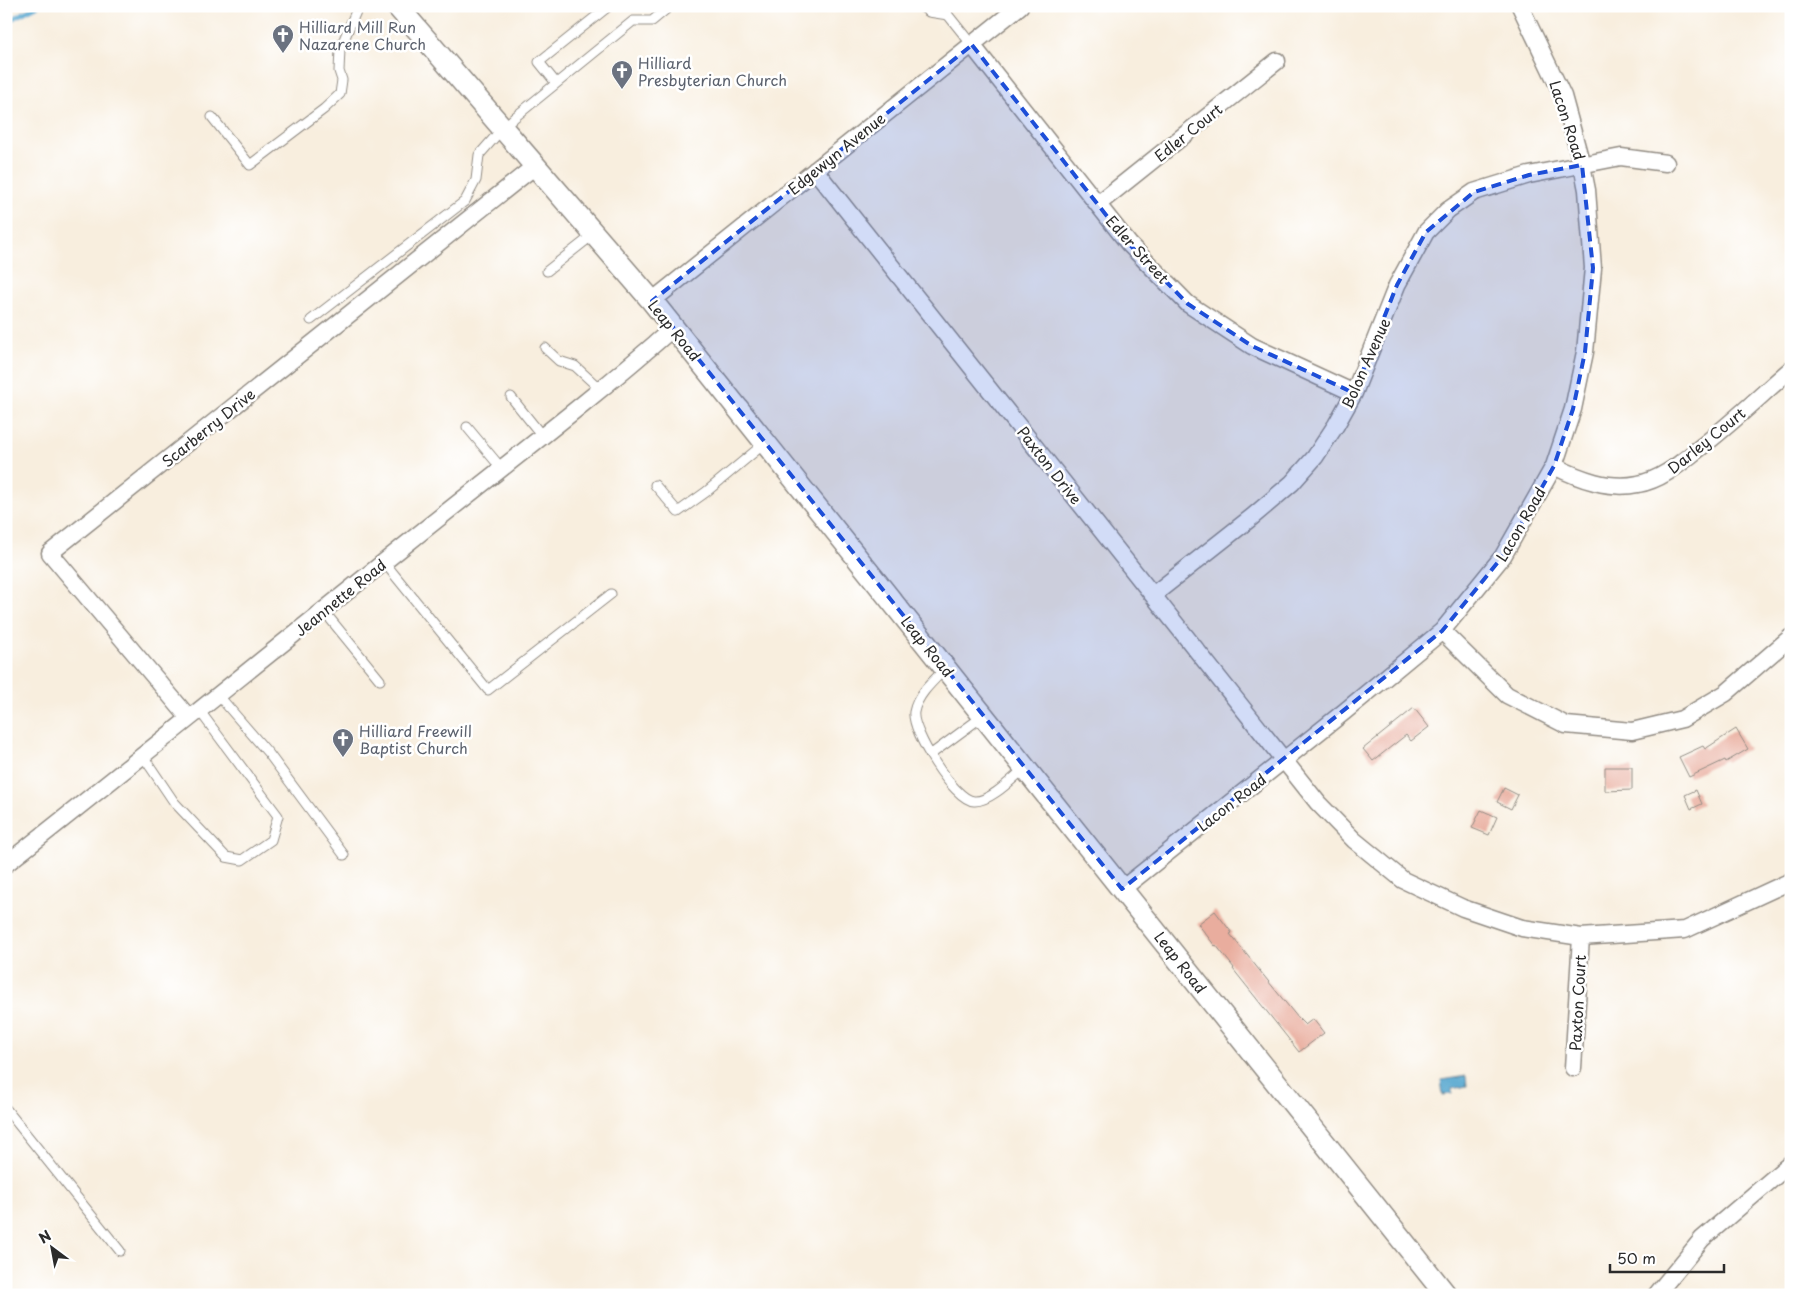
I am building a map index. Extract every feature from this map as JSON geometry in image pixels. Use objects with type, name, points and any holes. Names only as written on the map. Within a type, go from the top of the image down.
[{"type":"street","name":"Leap Road","points":[[397,6],[652,301],[1446,1295]]},
{"type":"street","name":"Edgewyn Avenue","points":[[652,301],[1020,6]]},
{"type":"street","name":"Lacon Road","points":[[1122,889],[1442,631],[1503,556],[1554,466],[1573,409],[1585,352],[1593,268],[1587,190],[1563,96],[1520,6]]},
{"type":"street","name":"Edler Street","points":[[972,45],[1129,244],[1188,304],[1252,346],[1354,393]]},
{"type":"street","name":"Edler Court","points":[[1098,204],[1277,61]]},
{"type":"street","name":"Bolon Avenue","points":[[1153,594],[1252,517],[1292,482],[1315,457],[1354,393],[1397,285],[1426,232],[1448,210],[1474,192],[1529,175],[1621,157],[1666,163]]},
{"type":"street","name":"Scarberry Drive","points":[[194,714],[50,553],[535,166]]},
{"type":"street","name":"Paxton Drive","points":[[816,170],[1318,803],[1354,840],[1403,880],[1463,908],[1522,928],[1580,937],[1685,930],[1791,881]]},
{"type":"street","name":"Jeannette Road","points":[[6,864],[323,610],[502,470],[601,390],[673,328]]},
{"type":"street","name":"Darley Court","points":[[1554,466],[1584,479],[1614,486],[1639,484],[1658,478],[1682,462],[1714,436],[1791,369]]},
{"type":"street","points":[[1442,631],[1507,695],[1566,725],[1632,732],[1682,719],[1712,702],[1726,693],[1791,637]]},
{"type":"street","name":"Paxton Court","points":[[1573,1068],[1580,937]]},
{"type":"street","points":[[1656,1295],[1702,1239],[1791,1163]]},
{"type":"lane","points":[[212,117],[250,165],[324,109],[340,94],[342,80],[340,49],[360,6]]},
{"type":"lane","points":[[556,83],[539,62],[609,6]]},
{"type":"lane","points":[[311,320],[465,201],[476,180],[479,155],[515,117],[633,21],[652,22],[670,6]]},
{"type":"lane","points":[[921,6],[929,12],[947,11],[972,45]]},
{"type":"lane","points":[[547,271],[594,234]]},
{"type":"lane","points":[[545,348],[559,361],[575,366],[601,390]]},
{"type":"lane","points":[[511,397],[543,437]]},
{"type":"lane","points":[[467,427],[502,470]]},
{"type":"lane","points":[[655,485],[678,512],[706,492],[765,442]]},
{"type":"lane","points":[[384,562],[488,690],[611,594]]},
{"type":"lane","points":[[323,610],[380,680]]},
{"type":"lane","points":[[946,668],[923,692],[914,712],[916,728],[930,755],[960,794],[972,801],[983,800],[1004,786],[1025,768]]},
{"type":"lane","points":[[218,695],[268,754],[344,855]]},
{"type":"lane","points":[[143,756],[174,802],[226,857],[242,860],[271,840],[278,816],[194,714]]},
{"type":"lane","points":[[930,755],[983,716]]},
{"type":"lane","points":[[6,1109],[120,1251]]},
{"type":"highlighted area","points":[[972,45],[1129,244],[1188,304],[1252,346],[1354,393],[1397,285],[1426,232],[1474,192],[1529,175],[1582,165],[1593,268],[1585,352],[1573,409],[1554,466],[1503,556],[1442,631],[1122,889],[652,301]]},
{"type":"water","points":[[1466,1076],[1467,1086],[1452,1089],[1452,1094],[1443,1095],[1441,1080]]},
{"type":"building","points":[[1414,708],[1429,727],[1411,741],[1406,735],[1373,761],[1363,749]]},
{"type":"building","points":[[1736,729],[1748,749],[1726,762],[1725,760],[1689,777],[1679,757],[1703,746],[1705,749]]},
{"type":"building","points":[[1605,767],[1632,767],[1632,790],[1605,791]]},
{"type":"building","points":[[1504,788],[1518,795],[1511,809],[1497,802]]},
{"type":"building","points":[[1696,790],[1702,804],[1691,809],[1685,795]]},
{"type":"building","points":[[1481,810],[1497,817],[1489,835],[1472,828]]},
{"type":"building","points":[[1215,911],[1232,933],[1230,934],[1298,1018],[1305,1025],[1313,1019],[1324,1033],[1299,1052],[1198,924]]},
{"type":"waterway","points":[[6,22],[37,6]]},
{"type":"place","name":"Hilliard Mill Run Nazarene Church","points":[[283,54]]},
{"type":"place","name":"Hilliard Presbyterian Church","points":[[622,90]]},
{"type":"place","name":"Hilliard Freewill Baptist Church","points":[[343,758]]}]
